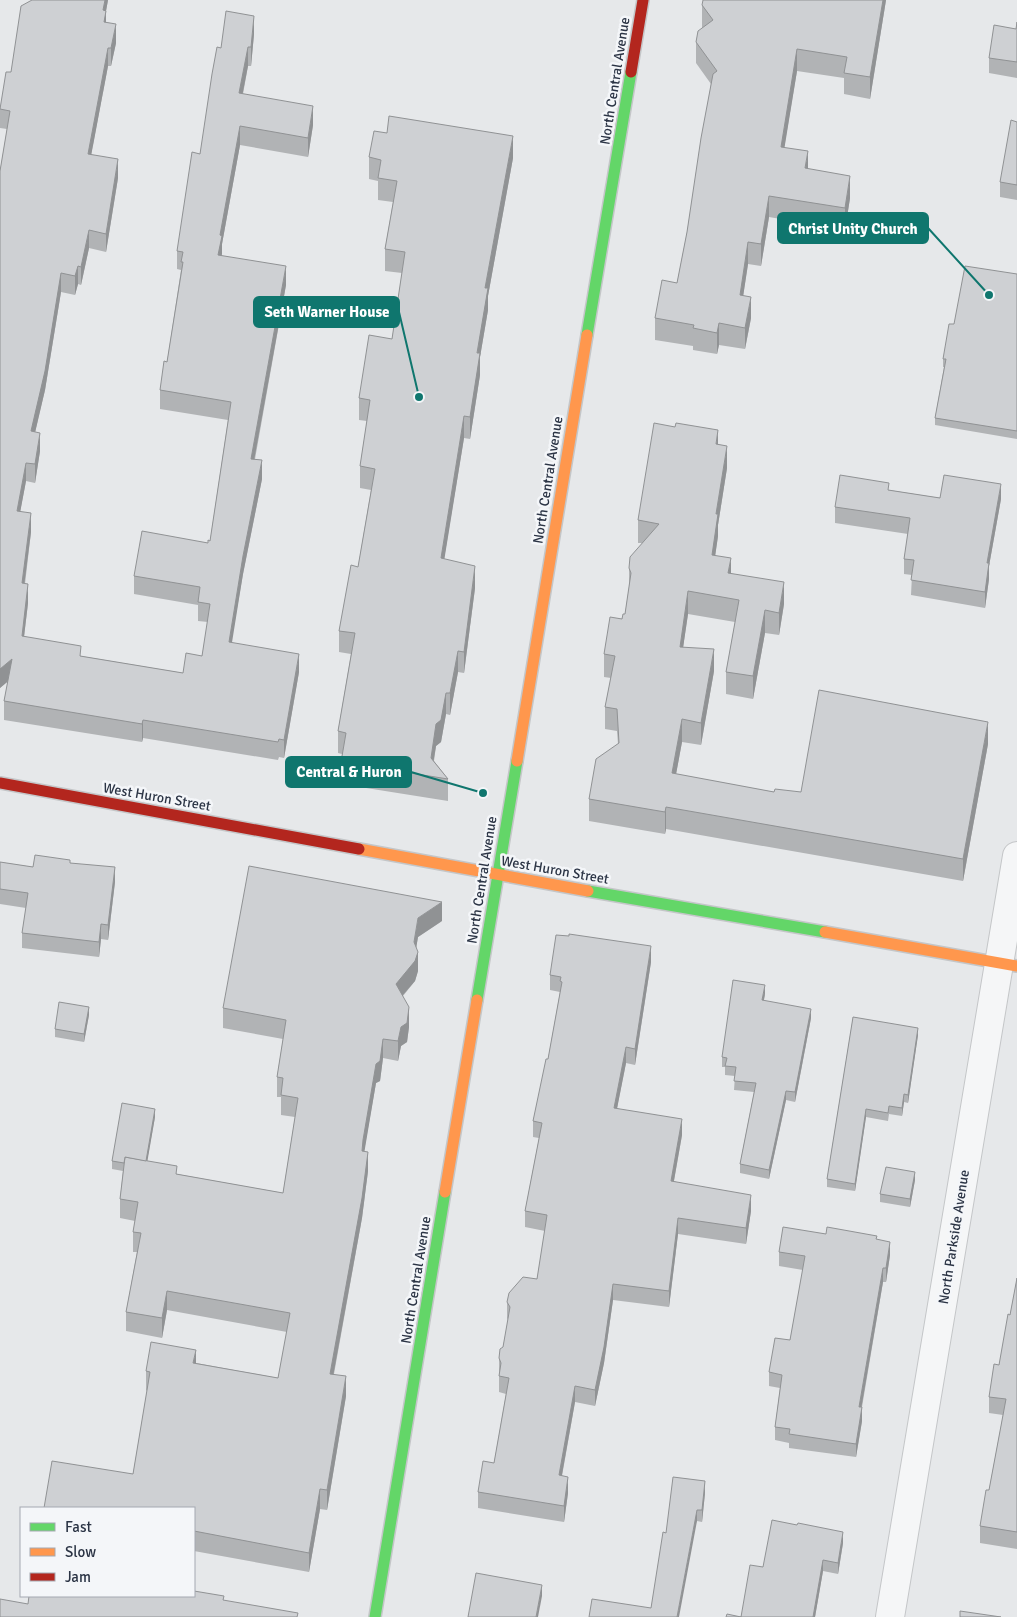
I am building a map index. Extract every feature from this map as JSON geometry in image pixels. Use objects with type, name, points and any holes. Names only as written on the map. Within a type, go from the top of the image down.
[{"type":"street","name":"North Central Avenue","points":[[375,1617],[643,0]]},
{"type":"street","name":"West Huron Street","points":[[0,783],[498,875],[1008,965]]},
{"type":"street","name":"North Parkside Avenue","points":[[890,1617],[1008,965],[1017,856]]},
{"type":"building","points":[[32,0],[105,0],[103,10],[106,11],[104,22],[116,24],[111,48],[108,48],[88,154],[118,159],[106,234],[89,230],[81,267],[78,266],[75,276],[61,273],[45,371],[31,431],[40,433],[35,464],[26,463],[17,511],[31,513],[22,583],[28,584],[22,636],[81,646],[80,656],[183,673],[186,653],[202,656],[210,604],[198,602],[200,587],[134,576],[142,531],[208,543],[208,540],[210,541],[231,402],[160,390],[164,361],[167,362],[183,262],[181,262],[183,252],[177,251],[192,152],[200,154],[212,74],[217,47],[221,48],[226,11],[254,16],[251,47],[248,47],[239,93],[313,106],[308,138],[240,126],[218,255],[286,266],[251,459],[262,460],[243,556],[229,642],[299,654],[284,740],[279,739],[278,742],[143,720],[142,724],[4,701],[12,659],[0,669],[0,171],[10,111],[0,109],[6,72],[11,72],[21,6]]},
{"type":"building","points":[[703,0],[883,0],[870,77],[844,73],[847,57],[797,49],[781,147],[808,151],[805,168],[850,176],[845,208],[769,196],[761,244],[748,242],[740,295],[751,297],[745,328],[719,323],[717,333],[693,328],[694,325],[655,318],[662,280],[677,283],[713,74],[717,71],[696,42],[698,31],[713,20],[702,5]]},
{"type":"building","points":[[1017,22],[1017,62],[989,58],[994,25],[1016,29]]},
{"type":"building","points":[[389,116],[513,136],[485,288],[488,288],[477,353],[480,353],[470,417],[464,416],[441,558],[475,566],[464,652],[458,651],[450,693],[446,693],[441,720],[436,724],[431,758],[448,779],[341,762],[346,733],[338,731],[355,633],[339,631],[351,565],[358,567],[375,469],[360,466],[370,400],[359,398],[369,335],[392,339],[405,252],[385,249],[397,181],[378,178],[381,160],[369,157],[374,131],[387,133]]},
{"type":"building","points":[[1011,120],[1017,122],[1017,185],[1000,182]]},
{"type":"building","points":[[965,266],[1017,274],[1017,431],[935,418],[946,359],[943,359],[949,324],[954,324]]},
{"type":"building","points":[[654,423],[675,427],[676,423],[718,430],[716,444],[727,446],[716,514],[718,514],[712,555],[731,558],[728,573],[784,582],[779,613],[765,610],[753,676],[726,672],[739,600],[688,591],[680,647],[714,649],[701,723],[682,719],[672,773],[774,792],[775,789],[801,792],[819,690],[988,722],[963,859],[666,807],[665,812],[589,799],[596,759],[619,743],[617,709],[605,707],[615,656],[604,654],[610,617],[622,619],[623,614],[625,614],[631,573],[629,568],[630,557],[659,524],[638,520]]},
{"type":"building","points":[[840,475],[889,483],[888,490],[940,498],[944,475],[1001,484],[987,563],[989,563],[985,592],[911,580],[914,560],[904,559],[910,518],[835,507]]},
{"type":"building","points":[[35,855],[70,860],[70,863],[115,867],[108,925],[101,924],[99,942],[22,933],[28,893],[0,889],[0,862],[33,867]]},
{"type":"building","points":[[249,866],[442,902],[418,918],[414,942],[418,952],[415,961],[396,984],[409,1007],[407,1023],[401,1027],[398,1041],[383,1039],[380,1061],[376,1064],[363,1140],[362,1151],[368,1152],[362,1198],[330,1374],[346,1376],[327,1490],[320,1489],[309,1553],[195,1531],[195,1507],[44,1507],[52,1461],[133,1474],[150,1372],[146,1371],[151,1342],[196,1350],[193,1363],[278,1378],[290,1313],[167,1291],[162,1318],[126,1312],[141,1233],[133,1232],[138,1202],[120,1199],[125,1157],[177,1166],[176,1174],[283,1193],[298,1098],[281,1095],[283,1078],[277,1077],[286,1020],[223,1008]]},
{"type":"building","points":[[569,934],[651,946],[635,1049],[626,1047],[614,1108],[682,1119],[671,1181],[751,1195],[746,1228],[678,1218],[669,1291],[613,1284],[604,1347],[595,1390],[575,1386],[559,1475],[568,1477],[564,1506],[478,1492],[483,1461],[494,1463],[509,1378],[499,1376],[501,1363],[499,1358],[500,1349],[503,1347],[510,1307],[507,1302],[509,1293],[523,1277],[537,1279],[547,1215],[525,1211],[542,1123],[533,1121],[546,1059],[548,1059],[562,982],[560,981],[561,977],[550,975],[556,935],[569,936]]},
{"type":"building","points":[[733,980],[765,985],[762,1000],[811,1009],[795,1092],[786,1091],[769,1170],[740,1164],[756,1083],[734,1081],[736,1067],[725,1066],[727,1058],[722,1057]]},
{"type":"building","points":[[59,1002],[89,1007],[84,1034],[55,1029]]},
{"type":"building","points":[[853,1017],[918,1028],[908,1095],[904,1094],[902,1108],[889,1106],[888,1113],[866,1109],[855,1184],[827,1179]]},
{"type":"building","points":[[122,1103],[155,1109],[146,1161],[125,1157],[124,1163],[112,1161]]},
{"type":"building","points":[[886,1167],[915,1172],[910,1199],[880,1194]]},
{"type":"building","points":[[783,1227],[826,1234],[827,1227],[877,1236],[876,1239],[890,1242],[886,1268],[883,1268],[859,1407],[862,1407],[856,1444],[789,1434],[790,1429],[775,1427],[782,1375],[769,1372],[775,1338],[790,1340],[805,1256],[779,1252]]},
{"type":"building","points":[[1017,1278],[1017,1532],[980,1526],[986,1490],[989,1490],[1006,1399],[989,1397],[994,1364],[999,1365],[1008,1314],[1010,1315]]},
{"type":"building","points":[[673,1477],[705,1481],[702,1510],[697,1510],[677,1617],[589,1617],[592,1599],[651,1608],[663,1532],[666,1533]]},
{"type":"building","points":[[772,1520],[843,1532],[838,1563],[823,1560],[813,1617],[741,1617],[750,1565],[763,1567]]},
{"type":"building","points":[[476,1573],[542,1585],[536,1617],[468,1617]]},
{"type":"building","points":[[195,1591],[224,1596],[223,1600],[298,1613],[297,1617],[0,1617],[0,1599],[28,1604],[29,1597],[195,1597]]},
{"type":"building","points":[[960,1611],[1001,1617],[960,1617]]},
{"type":"building","points":[[727,1614],[741,1617],[726,1617]]},
{"type":"traffic: fast","points":[[587,335],[631,72]]},
{"type":"traffic: fast","points":[[477,1000],[517,761]]},
{"type":"traffic: fast","points":[[588,891],[825,932]]},
{"type":"traffic: fast","points":[[375,1617],[445,1192]]},
{"type":"traffic: slow","points":[[517,761],[587,335]]},
{"type":"traffic: slow","points":[[359,849],[588,891]]},
{"type":"traffic: slow","points":[[825,932],[1017,966]]},
{"type":"traffic: slow","points":[[445,1192],[477,1000]]},
{"type":"traffic: jam","points":[[631,72],[643,0]]},
{"type":"traffic: jam","points":[[0,783],[359,849]]},
{"type":"place","name":"Christ Unity Church","points":[[989,295]]},
{"type":"place","name":"Seth Warner House","points":[[419,397]]},
{"type":"place","name":"Central & Huron","points":[[483,793]]}]
